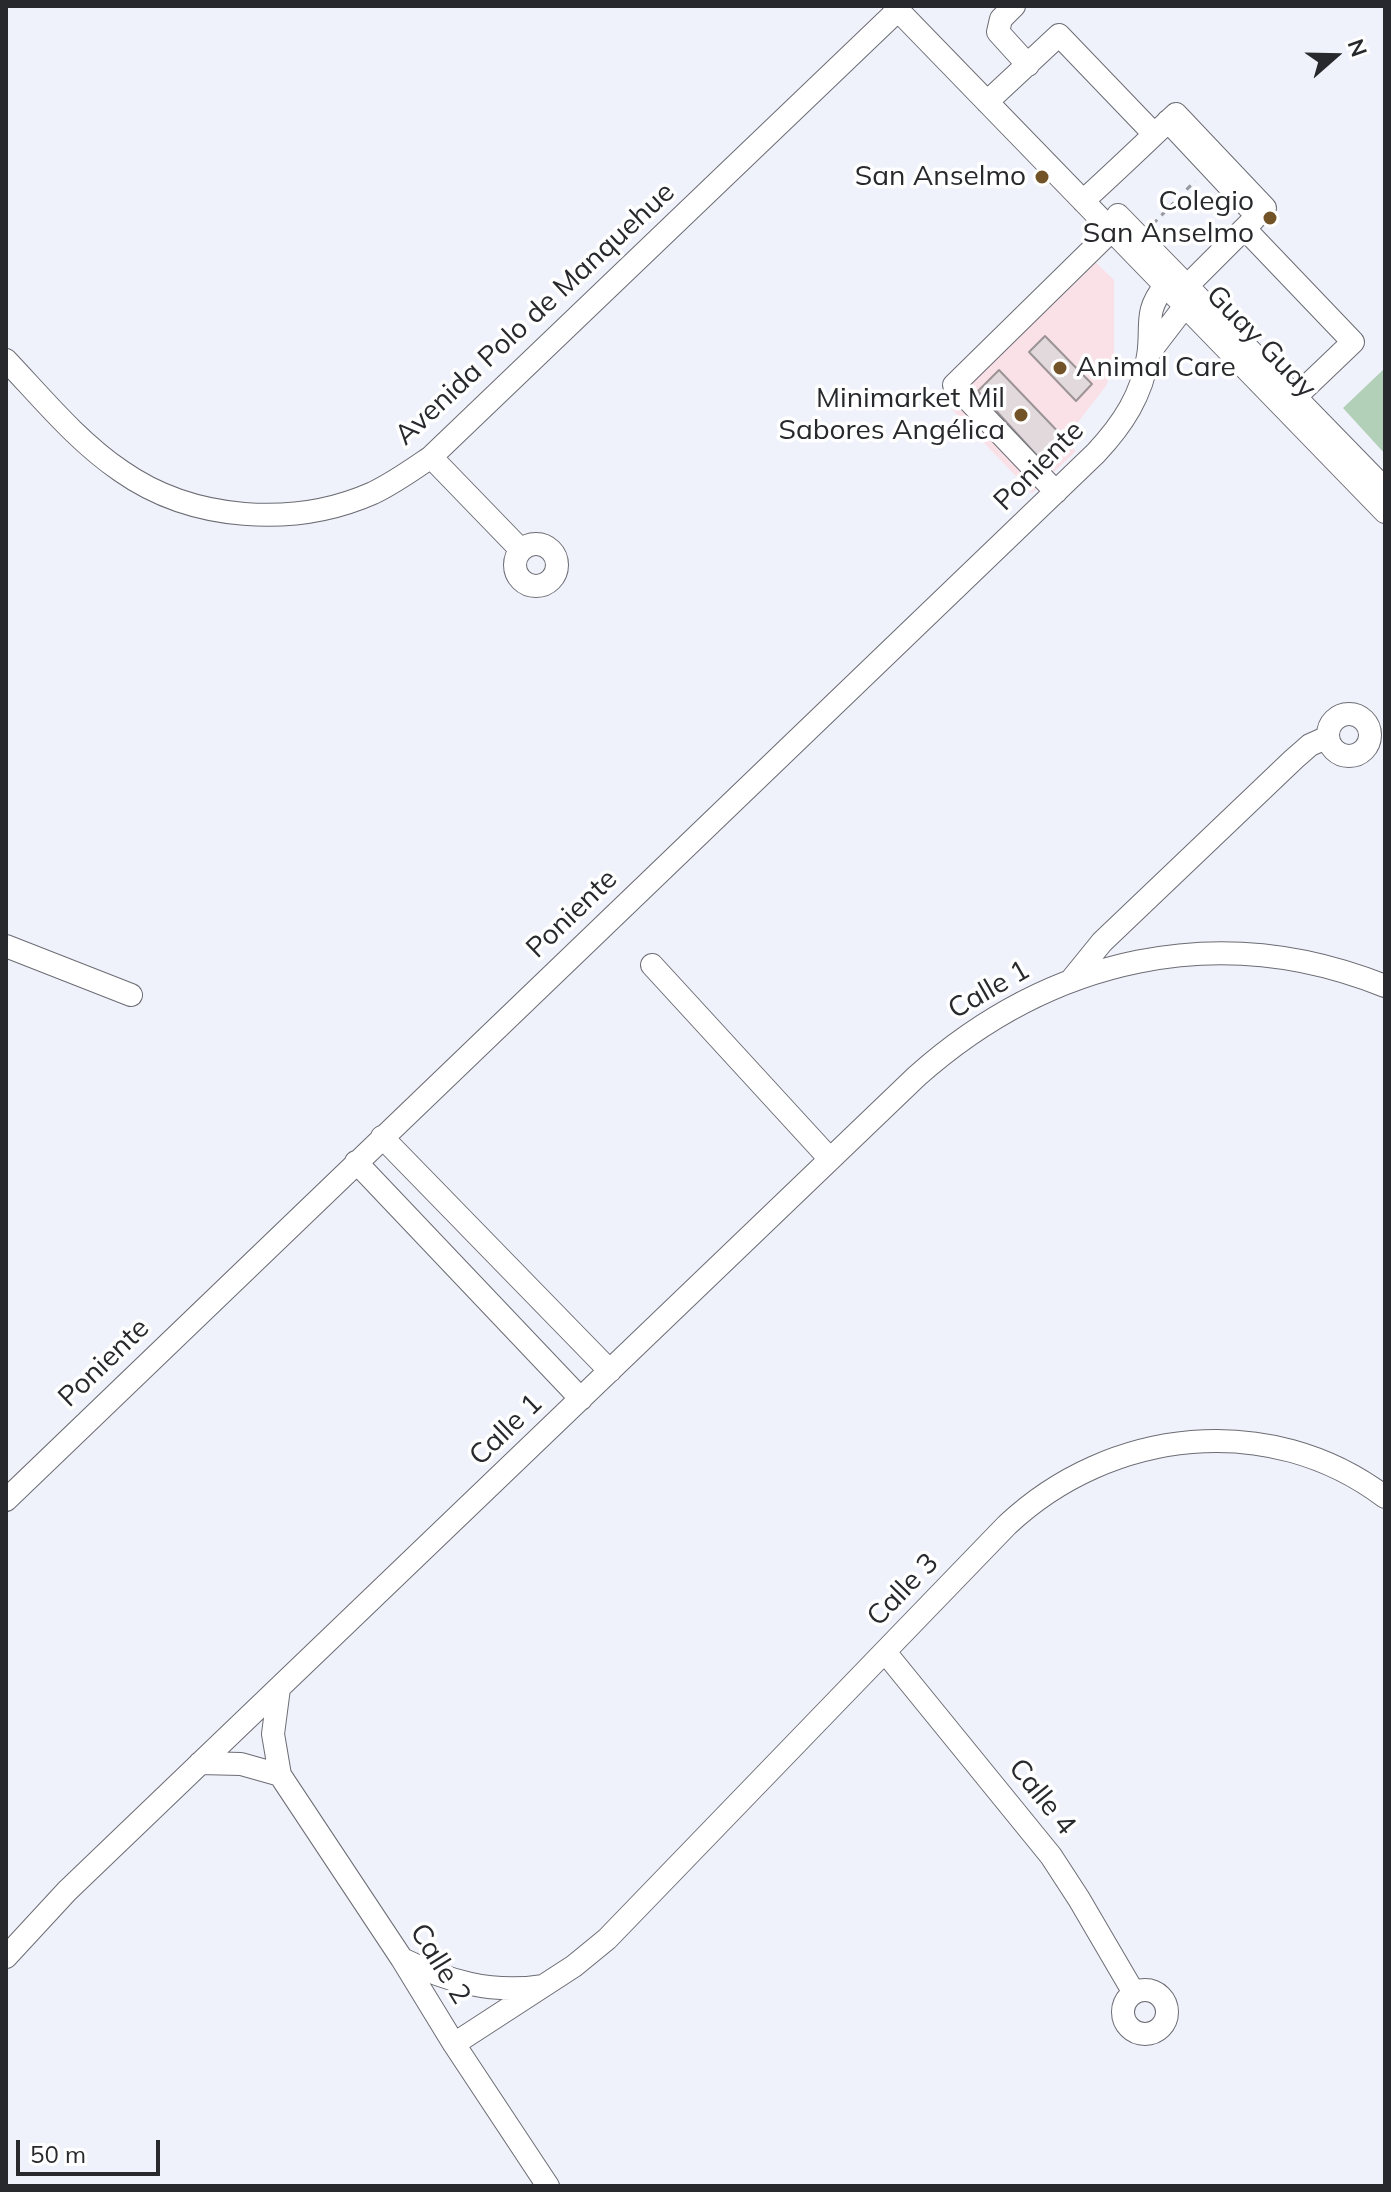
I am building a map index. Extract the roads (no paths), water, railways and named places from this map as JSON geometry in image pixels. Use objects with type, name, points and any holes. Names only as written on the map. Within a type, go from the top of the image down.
[{"type":"street","points":[[1014,6],[1001,19],[998,32],[1028,65]]},
{"type":"street","name":"Guay Guay","points":[[902,7],[1089,196],[1179,293]]},
{"type":"street","name":"Avenida Polo de Manquehue","points":[[6,360],[102,457],[154,490],[200,507],[247,515],[272,515],[321,509],[373,493],[431,457],[902,7]]},
{"type":"street","points":[[993,98],[1059,35],[1161,128],[1210,166],[1251,222],[1353,342],[1290,403]]},
{"type":"street","points":[[1089,196],[1176,114],[1265,208],[1251,222]]},
{"type":"street","name":"Guay Guay","points":[[1089,196],[1112,230],[1290,403],[1385,489]]},
{"type":"street","name":"Poniente","points":[[6,1500],[1109,439],[1129,413],[1141,386],[1149,353],[1179,293],[1251,222]]},
{"type":"street","points":[[1056,492],[954,385],[1112,230]]},
{"type":"street","name":"Guay Guay","points":[[1290,403],[1385,512]]},
{"type":"street","points":[[431,457],[521,550]]},
{"type":"street","name":"Calle 1","points":[[1072,979],[1102,942],[1294,759],[1310,745],[1328,737]]},
{"type":"street","points":[[6,946],[131,995]]},
{"type":"street","name":"Calle 1","points":[[6,1957],[67,1891],[200,1763],[917,1076],[957,1042],[999,1015],[1072,979],[1146,959],[1223,953],[1306,962],[1385,986]]},
{"type":"street","points":[[652,965],[830,1159]]},
{"type":"street","points":[[382,1137],[610,1371]]},
{"type":"street","points":[[356,1162],[581,1399]]},
{"type":"street","name":"Calle 3","points":[[454,2044],[547,1985],[607,1939],[1023,1510],[1059,1484],[1116,1457],[1181,1443],[1222,1441],[1263,1445],[1330,1465],[1352,1475],[1385,1497]]},
{"type":"street","name":"Calle 4","points":[[885,1652],[1058,1865],[1134,1993]]},
{"type":"street","name":"Calle 2","points":[[279,1688],[273,1734],[280,1775],[548,2186]]},
{"type":"street","points":[[200,1763],[241,1764],[280,1775]]},
{"type":"street","name":"Calle 3","points":[[402,1959],[445,1978],[474,1986],[511,1989],[547,1985]]},
{"type":"place","name":"San Anselmo","points":[[1042,177]]},
{"type":"place","name":"Colegio San Anselmo","points":[[1270,218]]},
{"type":"place","name":"Animal Care","points":[[1060,368]]},
{"type":"place","name":"Minimarket Mil Sabores Angélica","points":[[1021,415]]}]
